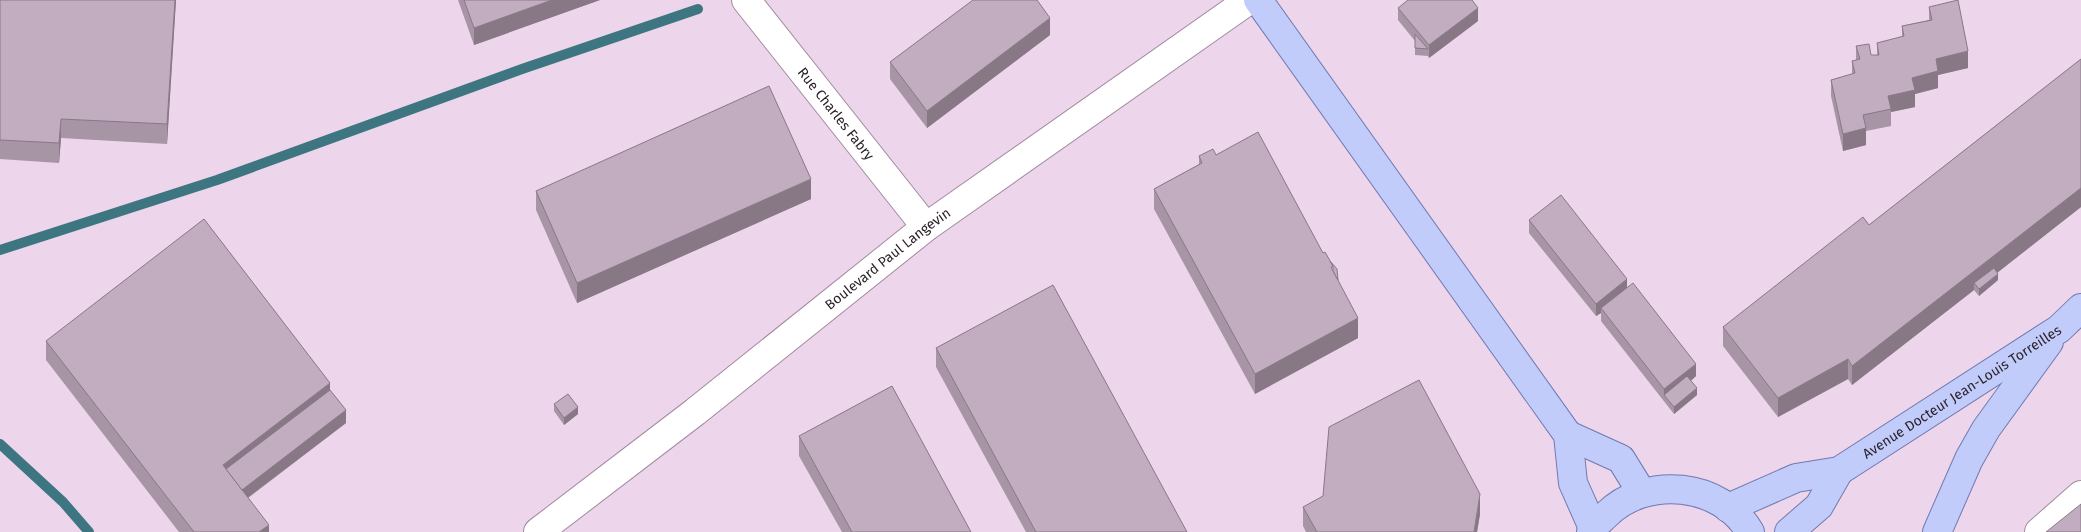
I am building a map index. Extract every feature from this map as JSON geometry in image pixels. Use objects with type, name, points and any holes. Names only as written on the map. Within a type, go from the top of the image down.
[{"type":"main road","points":[[1258,0],[1568,435],[1573,483],[1592,530],[1614,506],[1642,493],[1664,488],[1687,490],[1709,496],[1728,508],[1750,532]]},
{"type":"main road","name":"Avenue Docteur Jean-Louis Torreilles","points":[[1728,508],[1796,478],[1839,471],[2058,329],[2081,308]]},
{"type":"main road","points":[[1937,532],[1970,459],[1986,429],[2058,329]]},
{"type":"main road","points":[[1568,435],[1621,459],[1642,493]]},
{"type":"main road","name":"Avenue Docteur Jean-Louis Torreilles","points":[[1789,532],[1819,506],[1839,471]]},
{"type":"street","name":"Rue Charles Fabry","points":[[746,0],[926,227]]},
{"type":"street","name":"Boulevard Paul Langevin","points":[[538,532],[695,412],[926,227],[1249,0]]},
{"type":"street","points":[[2039,532],[2081,496]]},
{"type":"building","points":[[0,0],[175,0],[167,124],[61,119],[59,143],[0,140]]},
{"type":"building","points":[[464,0],[552,0],[474,28]]},
{"type":"building","points":[[973,0],[1037,0],[1050,18],[927,111],[890,62]]},
{"type":"building","points":[[1408,0],[1472,0],[1478,8],[1429,45],[1398,8]]},
{"type":"building","points":[[1958,0],[1968,51],[1936,59],[1938,71],[1912,78],[1915,90],[1888,96],[1891,109],[1863,115],[1866,128],[1843,134],[1831,80],[1855,73],[1852,61],[1860,59],[1856,46],[1869,44],[1871,55],[1879,55],[1877,43],[1904,36],[1902,26],[1932,20],[1929,7]]},
{"type":"building","points":[[1415,34],[1428,49],[1415,48]]},
{"type":"building","points":[[2081,59],[2081,188],[1852,366],[1848,359],[1778,398],[1723,327],[1863,217],[1869,225]]},
{"type":"building","points":[[769,86],[811,179],[577,283],[536,191]]},
{"type":"building","points":[[1258,132],[1323,253],[1325,252],[1333,266],[1331,267],[1358,318],[1255,374],[1154,189],[1202,163],[1199,156],[1213,149],[1216,155]]},
{"type":"building","points":[[1561,195],[1627,279],[1596,304],[1529,220]]},
{"type":"building","points":[[204,219],[330,383],[223,465],[269,525],[259,532],[194,532],[46,341]]},
{"type":"building","points":[[1330,261],[1337,269],[1338,280],[1333,271]]},
{"type":"building","points":[[1994,268],[1998,274],[1979,289],[1974,283]]},
{"type":"building","points":[[1633,283],[1696,364],[1664,389],[1601,308]]},
{"type":"building","points":[[1053,285],[1187,532],[1036,532],[936,348]]},
{"type":"building","points":[[1687,376],[1697,388],[1674,407],[1664,395]]},
{"type":"building","points":[[1419,380],[1480,494],[1474,532],[1317,532],[1303,507],[1323,496],[1329,427]]},
{"type":"building","points":[[892,386],[971,532],[852,532],[799,436]]},
{"type":"building","points":[[330,390],[346,410],[242,490],[226,469]]},
{"type":"building","points":[[568,394],[578,407],[564,418],[554,404]]},
{"type":"building","points":[[2081,504],[2081,532],[2046,532]]},
{"type":"waterway","points":[[0,250],[217,180],[522,69],[698,9]]},
{"type":"waterway","points":[[0,444],[63,502],[89,532]]}]
